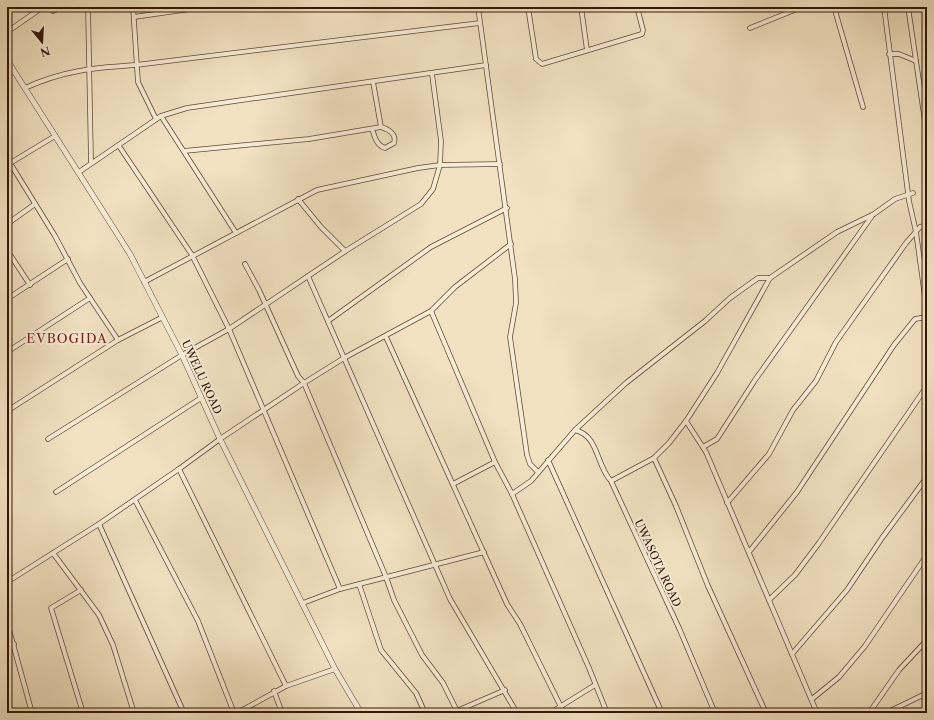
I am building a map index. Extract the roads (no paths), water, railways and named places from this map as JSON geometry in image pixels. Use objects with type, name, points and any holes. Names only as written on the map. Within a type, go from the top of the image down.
[{"type":"street","points":[[7,32],[44,7]]},
{"type":"street","points":[[48,7],[53,11],[61,7]]},
{"type":"street","points":[[88,7],[91,68],[91,162]]},
{"type":"street","points":[[133,7],[138,82],[156,119]]},
{"type":"street","points":[[157,7],[158,13]]},
{"type":"street","points":[[134,17],[204,7]]},
{"type":"street","points":[[478,7],[507,208],[515,279],[516,303],[510,338],[527,455],[530,464],[538,472]]},
{"type":"street","points":[[528,7],[536,59],[540,64],[642,34],[643,30],[637,7]]},
{"type":"street","points":[[581,7],[588,50]]},
{"type":"street","points":[[750,28],[802,7]]},
{"type":"street","points":[[834,7],[863,107]]},
{"type":"street","points":[[884,7],[889,54],[911,194],[927,311]]},
{"type":"street","points":[[908,7],[927,135]]},
{"type":"street","points":[[25,88],[72,70],[136,65],[480,23]]},
{"type":"street","points":[[889,54],[899,54],[916,61]]},
{"type":"street","name":"UWELU ROAD","points":[[7,60],[130,254],[161,318],[182,355],[220,439],[335,669],[360,713]]},
{"type":"street","points":[[79,172],[91,162],[120,146],[161,116],[187,108],[432,74],[486,65]]},
{"type":"street","points":[[48,439],[182,355],[229,329],[345,251],[421,204],[433,189],[440,165],[441,141],[432,74]]},
{"type":"street","points":[[373,82],[381,127]]},
{"type":"street","points":[[161,116],[236,233]]},
{"type":"street","points":[[184,151],[309,139],[381,127],[390,131],[394,136],[394,143],[385,148],[380,146],[372,129]]},
{"type":"street","points":[[9,164],[55,136]]},
{"type":"street","points":[[120,146],[192,255],[229,329],[340,589]]},
{"type":"street","points":[[7,150],[9,164],[35,204],[90,298],[118,340]]},
{"type":"street","points":[[144,282],[192,255],[317,190],[418,168],[440,165],[500,164]]},
{"type":"street","points":[[611,481],[654,458],[669,443],[686,421],[718,373],[770,278],[837,232],[874,214],[895,199],[911,194]]},
{"type":"street","points":[[298,199],[321,227],[345,251]]},
{"type":"street","points":[[7,224],[35,204]]},
{"type":"street","points":[[328,321],[431,247],[507,208]]},
{"type":"street","points":[[703,447],[717,439],[755,380],[874,214]]},
{"type":"street","points":[[727,503],[769,454],[793,410],[816,381],[836,342],[906,243],[920,227],[927,225]]},
{"type":"street","points":[[7,582],[135,500],[179,470],[220,439],[304,383],[344,358],[386,337],[431,311],[454,287],[511,244]]},
{"type":"street","points":[[7,250],[30,285]]},
{"type":"street","points":[[7,299],[68,259]]},
{"type":"street","points":[[244,264],[266,304],[298,376],[304,383],[386,577],[394,600],[422,655],[443,683],[457,711]]},
{"type":"street","points":[[308,276],[450,599],[505,690],[517,713]]},
{"type":"street","points":[[512,494],[531,481],[574,430],[626,383],[705,321],[730,298],[758,278],[770,278]]},
{"type":"street","points":[[7,352],[90,298]]},
{"type":"street","points":[[431,311],[495,462],[512,494],[596,684],[607,713]]},
{"type":"street","points":[[749,552],[801,486],[894,345],[915,319],[927,317]]},
{"type":"street","points":[[7,411],[118,340],[161,318]]},
{"type":"street","points":[[386,337],[454,484],[507,604],[520,624],[561,707]]},
{"type":"street","points":[[770,600],[795,575],[819,543],[927,386]]},
{"type":"street","points":[[56,492],[202,398]]},
{"type":"street","points":[[686,421],[703,447],[770,600],[817,713]]},
{"type":"street","name":"UWASOTA ROAD","points":[[574,430],[582,432],[590,439],[597,451],[606,476],[611,481],[679,628],[715,713]]},
{"type":"street","points":[[654,458],[676,506],[708,586],[766,713]]},
{"type":"street","points":[[548,460],[662,713]]},
{"type":"street","points":[[454,484],[495,462]]},
{"type":"street","points":[[179,470],[286,686]]},
{"type":"street","points":[[792,654],[847,590],[882,538],[927,477]]},
{"type":"street","points":[[135,500],[198,621],[235,713],[274,691],[335,669]]},
{"type":"street","points":[[99,524],[184,713]]},
{"type":"street","points":[[302,603],[340,589],[484,552]]},
{"type":"street","points":[[53,553],[99,615],[113,645],[134,713]]},
{"type":"street","points":[[812,699],[839,677],[865,646],[927,555]]},
{"type":"street","points":[[359,584],[381,650],[416,693],[425,713]]},
{"type":"street","points":[[81,590],[51,608],[83,713]]},
{"type":"street","points":[[7,622],[32,713]]},
{"type":"street","points":[[869,713],[898,670],[927,640]]},
{"type":"street","points":[[7,649],[14,644]]},
{"type":"street","points":[[550,713],[596,684]]},
{"type":"street","points":[[452,713],[505,690]]},
{"type":"street","points":[[274,691],[282,713]]},
{"type":"street","points":[[886,713],[927,693]]},
{"type":"district","name":"EVBOGIDA","points":[[67,338]]}]
